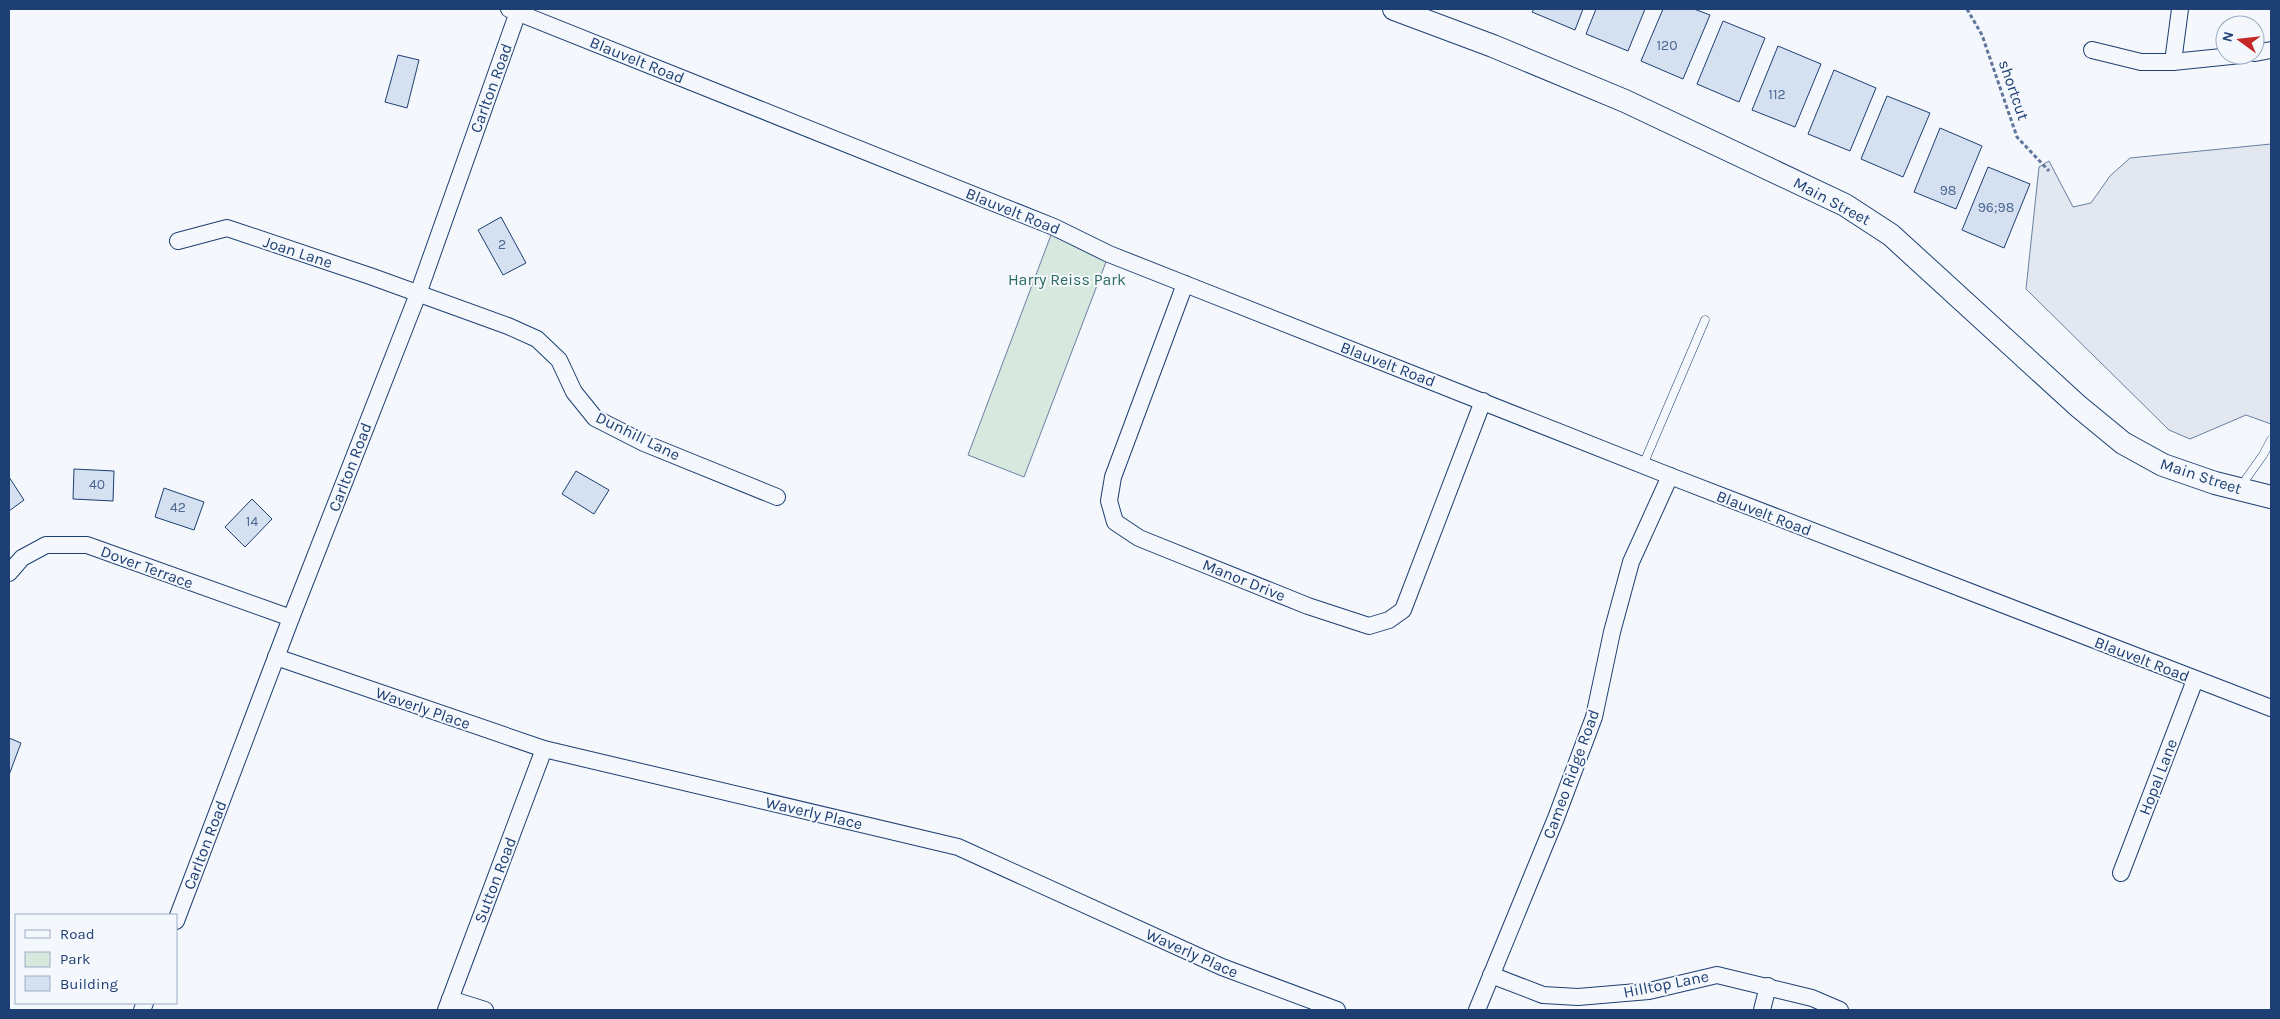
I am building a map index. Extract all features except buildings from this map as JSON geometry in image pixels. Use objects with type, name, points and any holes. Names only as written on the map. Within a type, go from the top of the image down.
[{"type":"main road","name":"Main Street","points":[[1394,9],[1493,46],[1625,101],[1845,204],[1891,235],[2078,406],[2123,443],[2163,465],[2215,483],[2271,497]]},
{"type":"street","points":[[2173,62],[2180,9]]},
{"type":"street","name":"Blauvelt Road","points":[[513,10],[1054,227],[1109,254],[1670,476],[2271,708]]},
{"type":"street","name":"Carlton Road","points":[[178,916],[290,618],[418,294],[513,10]]},
{"type":"street","points":[[2092,50],[2141,62],[2173,62],[2215,58]]},
{"type":"street","name":"Joan Lane","points":[[178,241],[227,228],[418,294]]},
{"type":"street","name":"Manor Drive","points":[[1185,284],[1113,477],[1109,501],[1115,522],[1139,538],[1308,606],[1369,626],[1389,620],[1403,610],[1483,401]]},
{"type":"street","name":"Dunhill Lane","points":[[418,294],[537,339],[559,360],[574,392],[595,418],[644,442],[777,497]]},
{"type":"street","name":"Cameo Ridge Road","points":[[1477,1010],[1556,818],[1594,717],[1612,632],[1631,562],[1670,476]]},
{"type":"street","name":"Dover Terrace","points":[[9,573],[22,558],[46,545],[88,546],[290,618]]},
{"type":"street","name":"Waverly Place","points":[[276,658],[544,749],[958,847],[1222,967],[1337,1010]]},
{"type":"street","name":"Hopal Lane","points":[[2121,874],[2195,680]]},
{"type":"street","name":"Sutton Road","points":[[448,1005],[544,749]]},
{"type":"street","name":"Hilltop Lane","points":[[1491,975],[1543,995],[1578,997],[1649,991],[1718,975],[1812,998],[1840,1010]]},
{"type":"street","points":[[1762,1010],[1768,986]]},
{"type":"street","points":[[448,1005],[485,1010]]},
{"type":"lane","points":[[1643,465],[1705,320]]},
{"type":"lane","points":[[2239,489],[2263,455],[2271,440]]},
{"type":"path","name":"shortcut","points":[[1967,9],[1982,35],[2017,137],[2049,171]]},
{"type":"green space","name":"Harry Reiss Park","points":[[1054,227],[1109,254],[1024,477],[968,455]]},
{"type":"shaded area","points":[[2271,144],[2271,424],[2246,415],[2190,439],[2169,430],[2026,289],[2039,167],[2049,161],[2073,207],[2091,203],[2110,176],[2130,158]]}]
